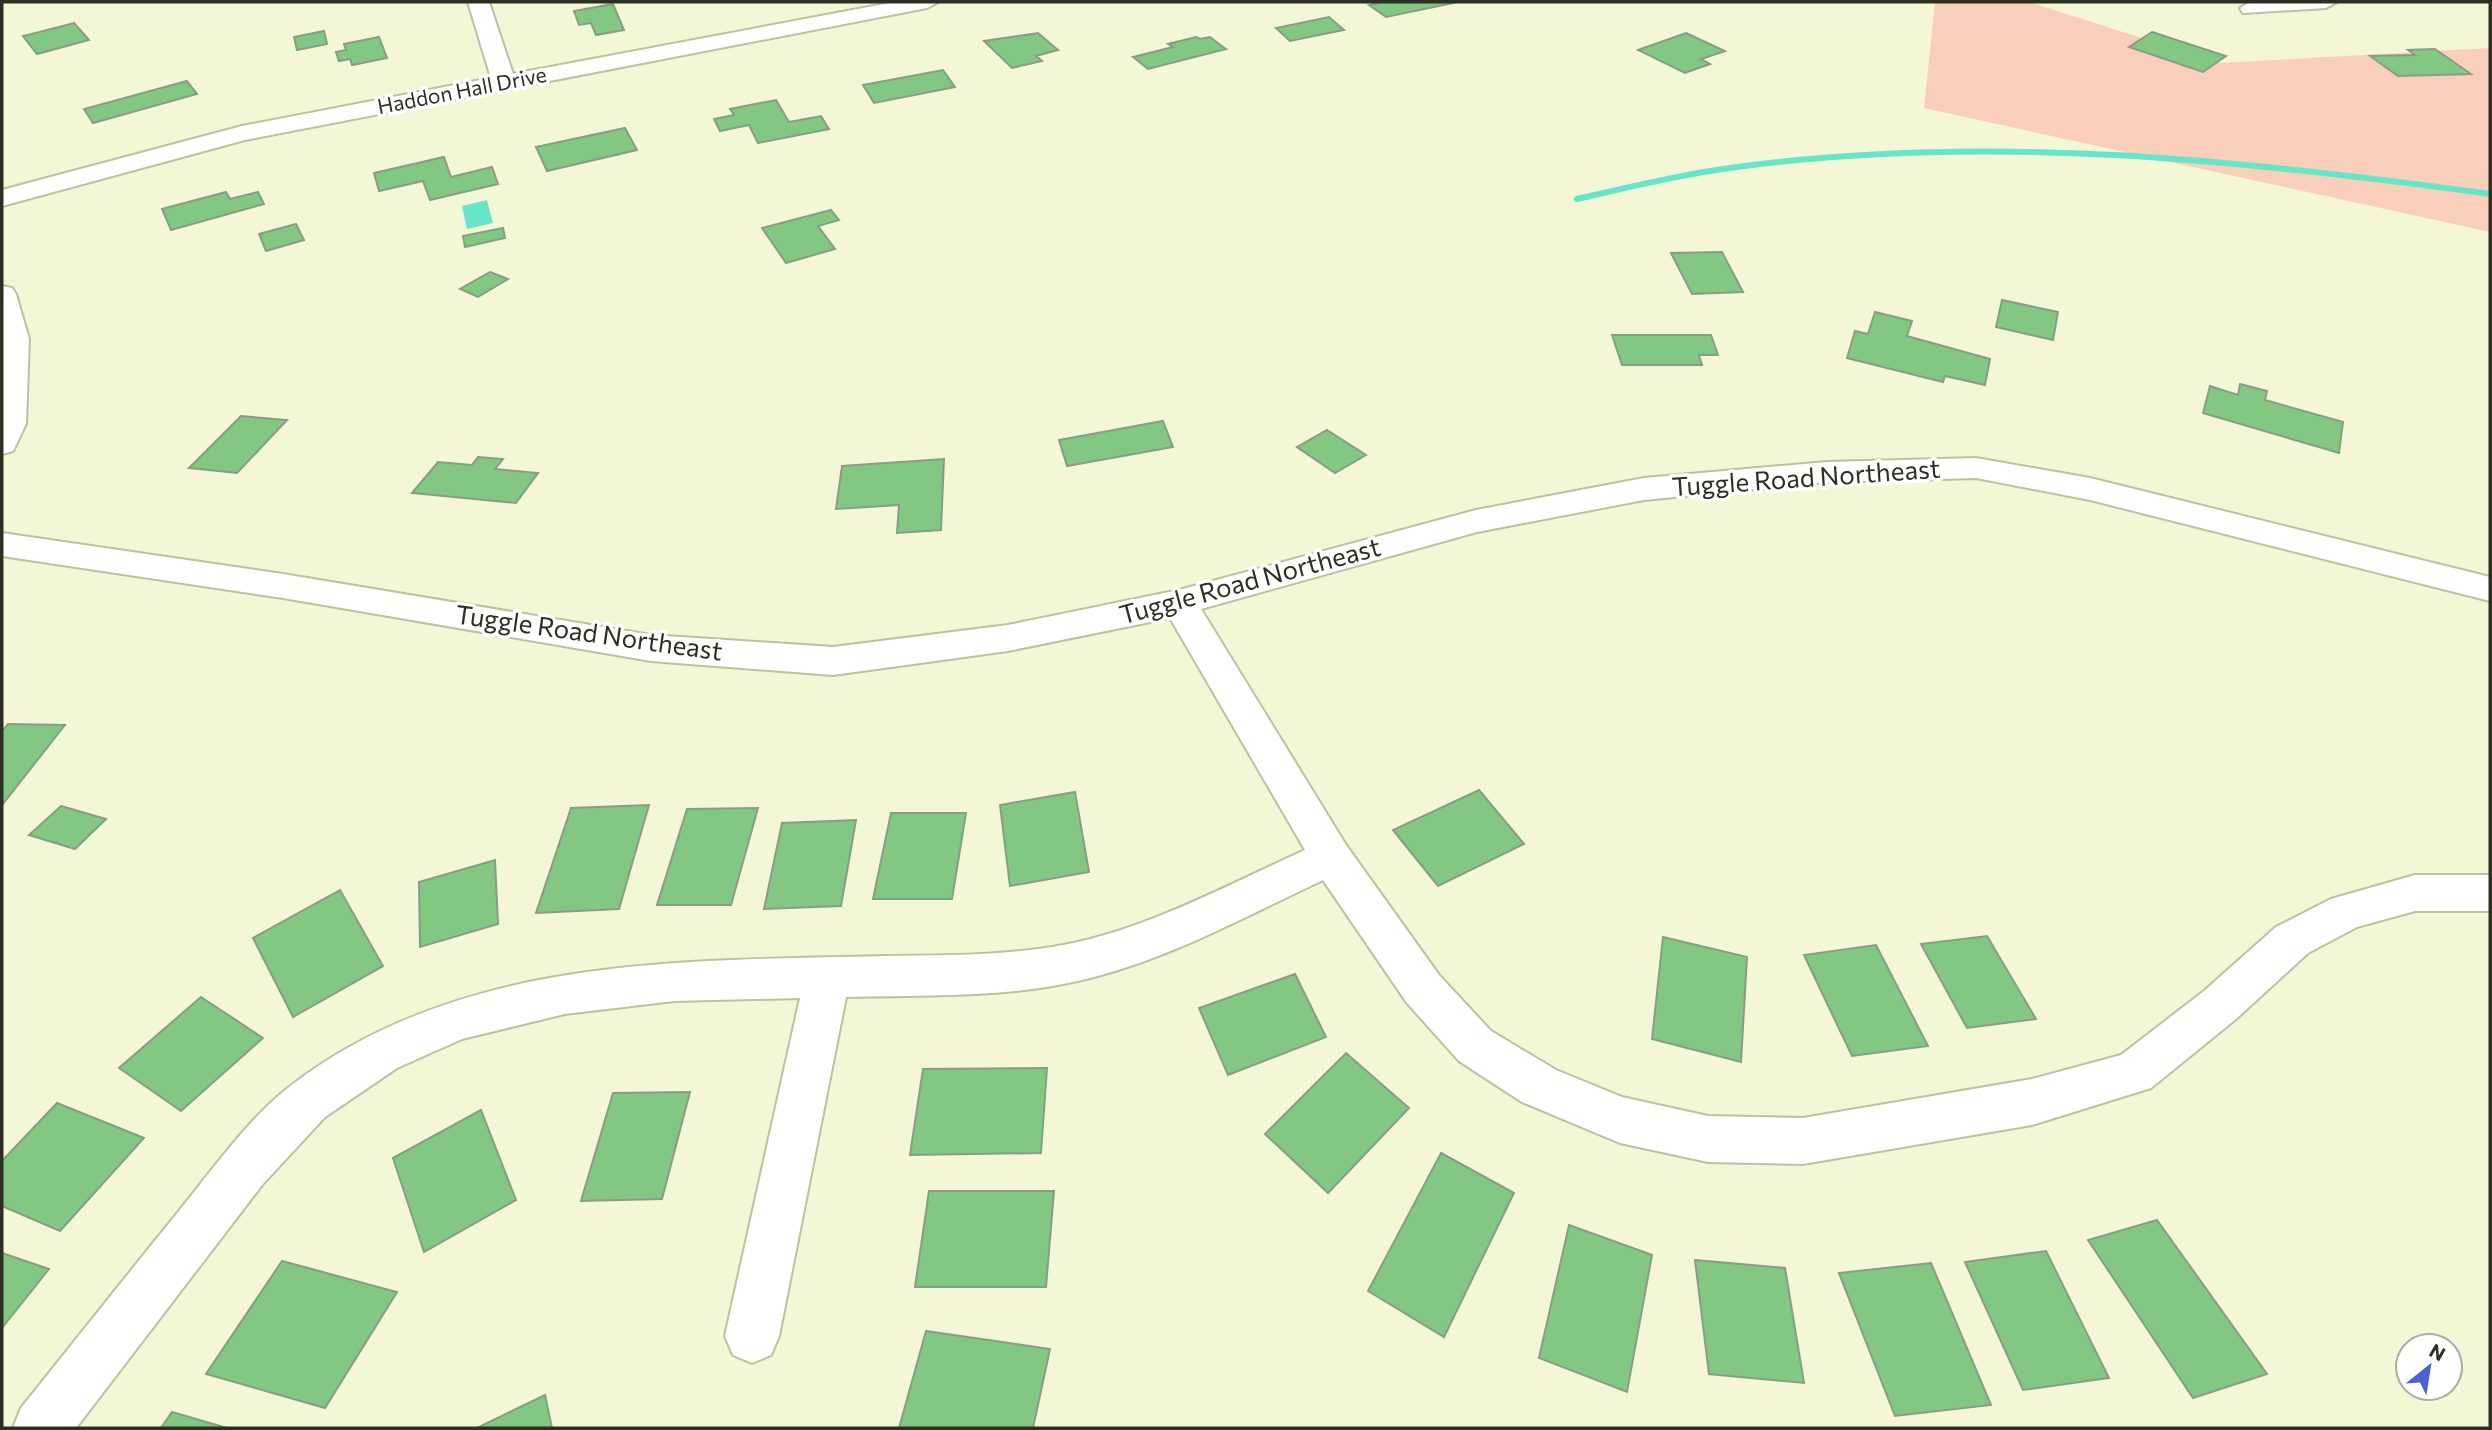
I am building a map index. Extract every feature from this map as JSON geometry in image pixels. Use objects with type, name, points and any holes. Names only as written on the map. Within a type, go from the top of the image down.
[{"type":"street","points":[[478,2],[504,83]]},
{"type":"street","name":"Haddon Hall Drive","points":[[2,198],[242,133],[927,2]]},
{"type":"street","points":[[2251,8],[2326,2]]},
{"type":"street","points":[[2,294],[14,339],[9,424],[2,444]]},
{"type":"street","name":"Tuggle Road Northeast","points":[[2,544],[283,586],[650,648],[833,661],[1008,638],[1179,603],[1476,521],[1644,489],[1826,472],[1976,468],[2090,489],[2490,589]]},
{"type":"street","points":[[1179,603],[1331,857],[1423,989],[1475,1046],[1539,1086],[1620,1119],[1708,1139],[1803,1141],[2032,1102],[2134,1073],[2220,1005],[2292,940],[2346,912],[2415,893],[2490,893]]},
{"type":"street","points":[[41,1428],[244,1168],[308,1101],[380,1053],[457,1020],[565,994],[674,981],[964,974],[1063,965],[1150,940],[1331,857]]},
{"type":"street","points":[[752,1336],[827,977]]},
{"type":"shaded area","points":[[1935,2],[2029,2],[2220,63],[2490,48],[2490,232],[1924,108]]},
{"type":"water","points":[[487,200],[493,223],[467,229],[462,206]]},
{"type":"building","points":[[1382,2],[1458,2],[1386,17],[1369,5]]},
{"type":"building","points":[[613,4],[624,30],[596,35],[591,23],[579,25],[574,11]]},
{"type":"building","points":[[1329,17],[1344,30],[1290,41],[1276,28]]},
{"type":"building","points":[[74,23],[89,40],[37,54],[23,36]]},
{"type":"building","points":[[324,31],[327,44],[297,50],[294,37]]},
{"type":"building","points":[[2152,32],[2226,56],[2203,72],[2129,47]]},
{"type":"building","points":[[1038,33],[1058,50],[1036,56],[1042,61],[1012,68],[984,41]]},
{"type":"building","points":[[1686,33],[1725,51],[1701,59],[1710,64],[1685,73],[1638,50]]},
{"type":"building","points":[[379,37],[387,58],[352,65],[350,59],[339,61],[336,52],[346,50],[344,44]]},
{"type":"building","points":[[1196,37],[1210,37],[1226,49],[1148,69],[1133,57],[1173,47],[1168,44]]},
{"type":"building","points":[[2435,49],[2471,74],[2398,76],[2370,56],[2415,55],[2408,50]]},
{"type":"building","points":[[943,70],[955,87],[874,103],[863,85]]},
{"type":"building","points":[[187,81],[197,94],[93,123],[84,109]]},
{"type":"building","points":[[776,100],[789,122],[821,116],[829,129],[758,143],[749,125],[720,131],[714,119],[734,115],[730,109]]},
{"type":"building","points":[[625,128],[637,150],[547,171],[536,147]]},
{"type":"building","points":[[444,157],[451,177],[492,167],[498,184],[430,200],[423,181],[379,191],[374,173]]},
{"type":"building","points":[[226,192],[230,199],[258,192],[264,204],[171,230],[162,209]]},
{"type":"building","points":[[831,210],[839,220],[818,226],[835,249],[786,263],[762,228]]},
{"type":"building","points":[[296,224],[304,240],[266,251],[259,234]]},
{"type":"building","points":[[503,228],[505,238],[465,247],[463,236]]},
{"type":"building","points":[[1722,252],[1743,292],[1692,294],[1671,253]]},
{"type":"building","points":[[490,272],[508,279],[478,297],[460,289]]},
{"type":"building","points":[[2002,300],[2058,312],[2053,340],[1996,327]]},
{"type":"building","points":[[1875,312],[1912,321],[1907,336],[1990,359],[1985,385],[1945,376],[1943,382],[1847,358],[1855,331],[1868,334]]},
{"type":"building","points":[[1612,335],[1711,335],[1718,355],[1699,355],[1702,365],[1622,365]]},
{"type":"building","points":[[2240,384],[2267,391],[2265,400],[2343,422],[2339,453],[2203,413],[2210,386],[2238,395]]},
{"type":"building","points":[[241,416],[287,420],[237,473],[189,468]]},
{"type":"building","points":[[1163,421],[1173,447],[1067,466],[1059,440]]},
{"type":"building","points":[[1327,430],[1366,455],[1335,473],[1297,447]]},
{"type":"building","points":[[478,457],[503,459],[495,469],[538,473],[516,503],[412,493],[438,462],[472,465]]},
{"type":"building","points":[[944,459],[941,530],[897,533],[899,505],[836,509],[842,466]]},
{"type":"building","points":[[8,724],[65,725],[2,805],[2,731]]},
{"type":"building","points":[[1479,790],[1524,844],[1438,886],[1393,830]]},
{"type":"building","points":[[1075,792],[1089,872],[1010,886],[1000,805]]},
{"type":"building","points":[[649,805],[619,909],[536,913],[571,808]]},
{"type":"building","points":[[61,806],[106,819],[75,849],[29,835]]},
{"type":"building","points":[[758,808],[731,905],[657,905],[687,809]]},
{"type":"building","points":[[891,813],[966,813],[952,899],[873,899]]},
{"type":"building","points":[[856,820],[841,906],[764,909],[782,823]]},
{"type":"building","points":[[495,860],[498,924],[420,947],[419,882]]},
{"type":"building","points":[[340,890],[383,966],[293,1017],[253,938]]},
{"type":"building","points":[[1987,936],[2036,1019],[1967,1028],[1921,944]]},
{"type":"building","points":[[1663,937],[1747,957],[1741,1062],[1652,1039]]},
{"type":"building","points":[[1876,945],[1928,1046],[1852,1056],[1804,955]]},
{"type":"building","points":[[1295,974],[1326,1037],[1228,1075],[1199,1008]]},
{"type":"building","points":[[201,997],[263,1038],[181,1111],[119,1068]]},
{"type":"building","points":[[1346,1053],[1409,1108],[1328,1193],[1265,1134]]},
{"type":"building","points":[[1047,1068],[1041,1153],[910,1155],[923,1069]]},
{"type":"building","points":[[690,1092],[662,1199],[581,1201],[613,1093]]},
{"type":"building","points":[[57,1103],[144,1138],[60,1231],[2,1206],[2,1161]]},
{"type":"building","points":[[481,1110],[516,1200],[424,1252],[393,1158]]},
{"type":"building","points":[[1441,1153],[1514,1193],[1444,1337],[1368,1291]]},
{"type":"building","points":[[929,1191],[1054,1191],[1046,1287],[915,1287]]},
{"type":"building","points":[[2157,1220],[2267,1374],[2193,1398],[2088,1240]]},
{"type":"building","points":[[1569,1225],[1652,1255],[1627,1392],[1539,1358]]},
{"type":"building","points":[[2046,1251],[2109,1378],[2023,1390],[1965,1262]]},
{"type":"building","points":[[2,1253],[49,1269],[2,1328]]},
{"type":"building","points":[[1695,1260],[1785,1268],[1804,1383],[1709,1374]]},
{"type":"building","points":[[282,1261],[397,1292],[325,1408],[206,1374]]},
{"type":"building","points":[[1931,1263],[1991,1405],[1895,1416],[1839,1273]]},
{"type":"building","points":[[926,1331],[1050,1349],[1033,1428],[899,1428]]},
{"type":"building","points":[[545,1395],[552,1428],[477,1428]]},
{"type":"building","points":[[172,1412],[227,1428],[161,1428]]},
{"type":"waterway","points":[[1577,199],[1737,167],[1831,157],[1926,152],[2115,155],[2303,171],[2490,194]]}]
